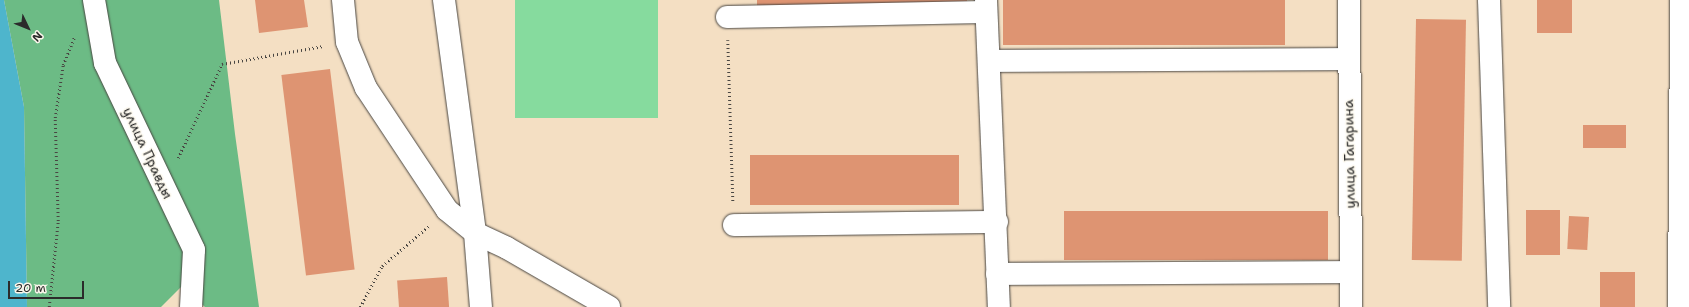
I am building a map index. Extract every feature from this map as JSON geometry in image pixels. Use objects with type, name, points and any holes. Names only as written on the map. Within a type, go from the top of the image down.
[{"type":"main road","name":"улица Правды","points":[[94,0],[105,62],[194,250],[191,307]]},
{"type":"main road","points":[[343,0],[347,42],[366,88],[447,210],[475,234],[507,248],[609,307]]},
{"type":"main road","points":[[444,0],[475,234],[481,307]]},
{"type":"main road","name":"улица Гагарина","points":[[1349,0],[1348,59],[1352,307]]},
{"type":"main road","points":[[1490,0],[1499,307]]},
{"type":"main road","points":[[1679,307],[1681,0]]},
{"type":"main road","points":[[727,17],[986,6],[997,222],[997,274],[999,307]]},
{"type":"main road","points":[[990,61],[1348,59]]},
{"type":"main road","points":[[734,225],[997,222]]},
{"type":"main road","points":[[997,274],[1351,272]]},
{"type":"path","points":[[727,17],[734,225]]},
{"type":"path","points":[[49,307],[58,221],[55,118],[63,65],[77,29]]},
{"type":"path","points":[[164,187],[222,64],[347,42]]},
{"type":"path","points":[[360,307],[382,266],[447,210]]},
{"type":"green space","points":[[4,0],[219,0],[235,134],[259,307],[205,307],[182,286],[161,307],[27,307],[24,107]]},
{"type":"green space","points":[[515,0],[658,0],[658,118],[515,118]]},
{"type":"water","points":[[0,0],[4,0],[24,107],[27,307],[0,307]]},
{"type":"building","points":[[255,0],[304,0],[308,27],[259,33]]},
{"type":"building","points":[[757,0],[967,0],[967,4],[757,8]]},
{"type":"building","points":[[1003,0],[1285,0],[1285,45],[1003,45]]},
{"type":"building","points":[[1537,0],[1572,0],[1572,33],[1537,33]]},
{"type":"building","points":[[1416,19],[1466,20],[1462,261],[1412,260]]},
{"type":"building","points":[[330,69],[355,269],[306,275],[281,75]]},
{"type":"building","points":[[1583,125],[1626,125],[1626,148],[1583,148]]},
{"type":"building","points":[[750,155],[959,155],[959,205],[750,205]]},
{"type":"building","points":[[1526,210],[1560,210],[1560,255],[1526,255]]},
{"type":"building","points":[[1064,211],[1328,211],[1328,260],[1064,260]]},
{"type":"building","points":[[1569,216],[1589,217],[1587,250],[1567,249]]},
{"type":"building","points":[[1600,272],[1635,272],[1635,307],[1600,307]]},
{"type":"building","points":[[447,277],[449,307],[399,307],[397,280]]}]
